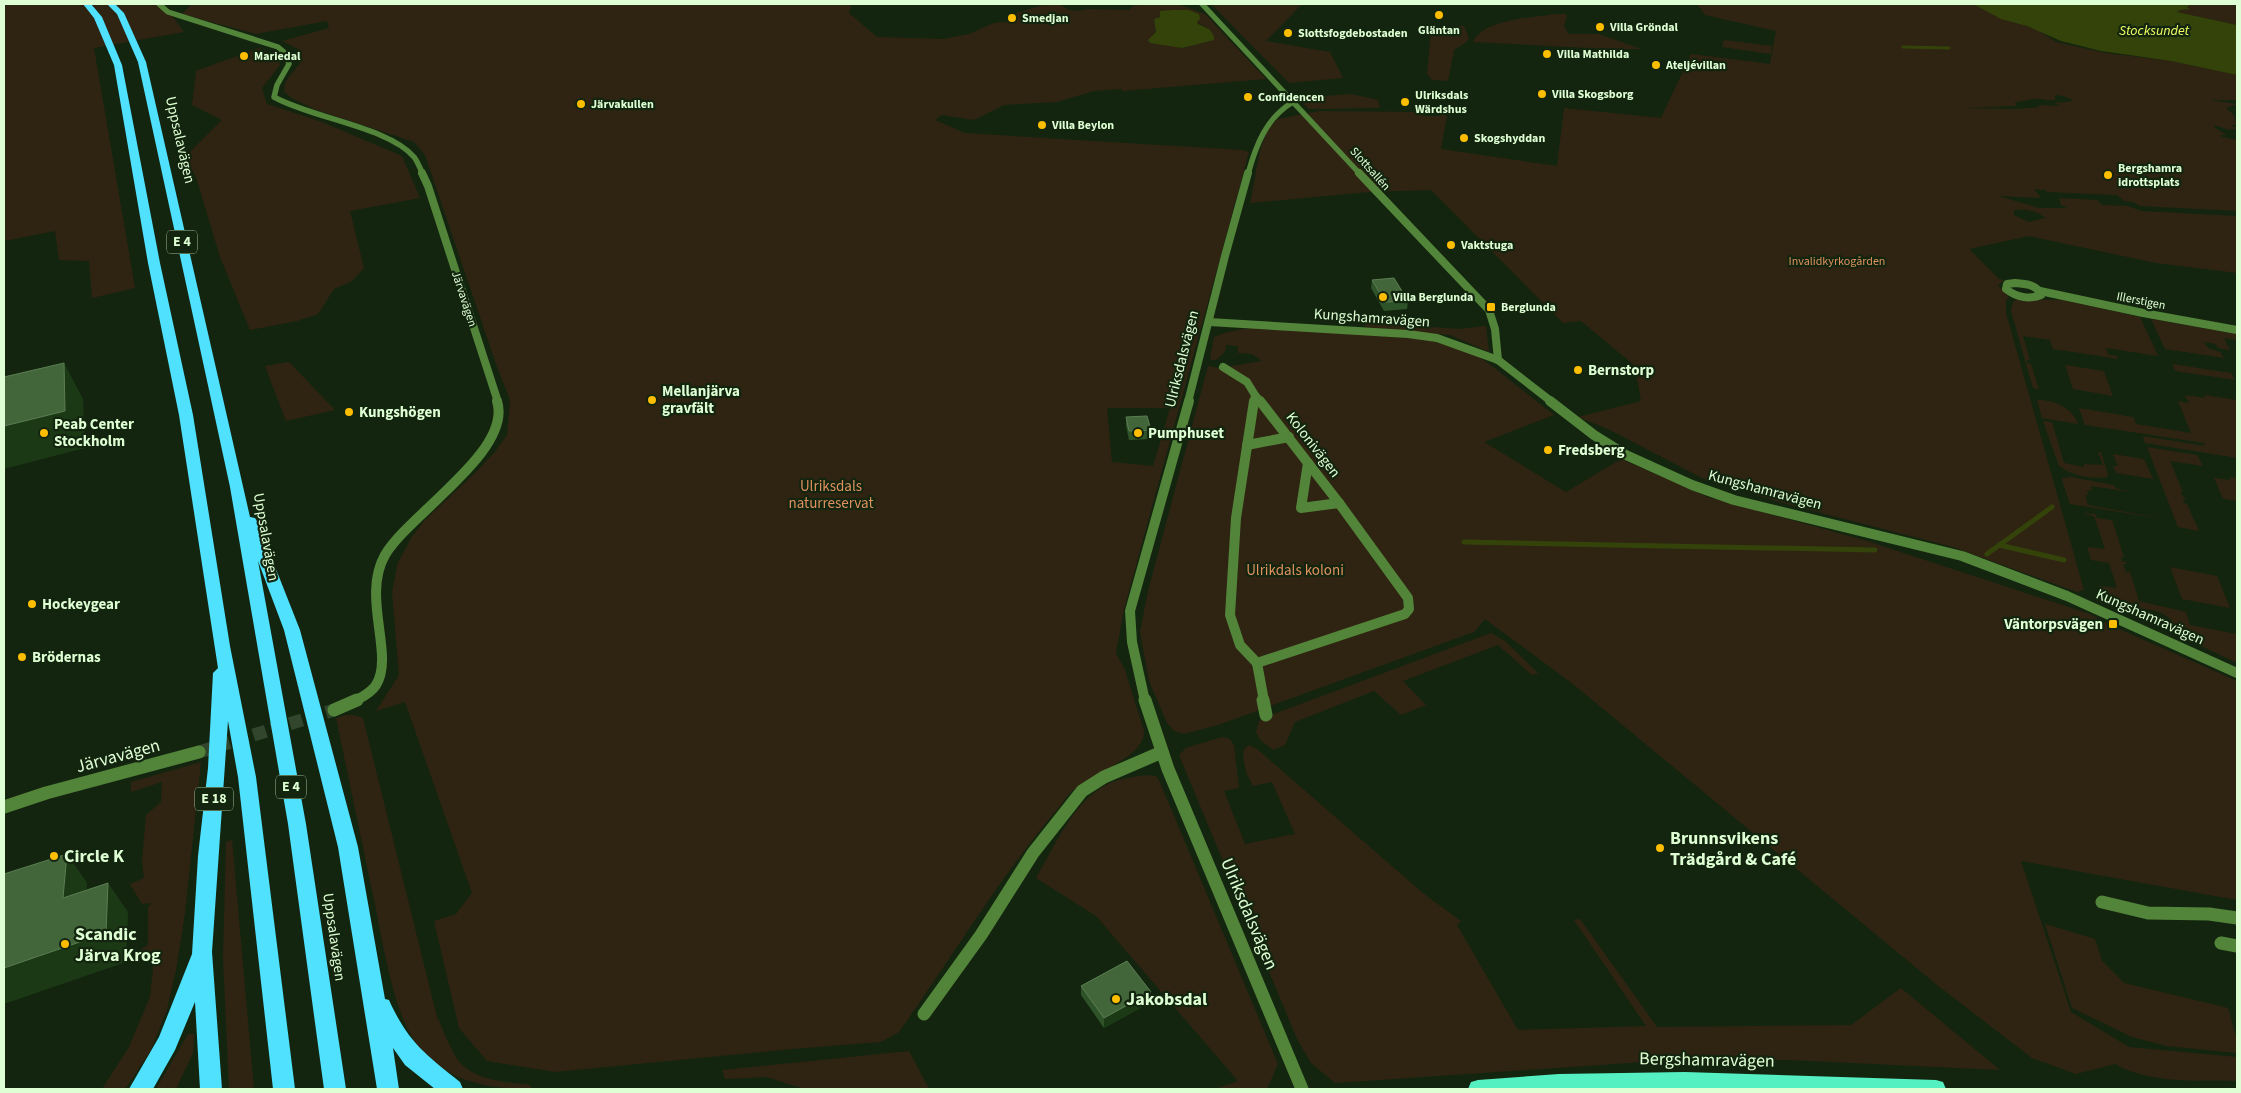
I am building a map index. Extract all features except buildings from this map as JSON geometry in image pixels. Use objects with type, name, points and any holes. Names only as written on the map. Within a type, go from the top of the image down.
[{"type":"highway","name":"E 4","points":[[87,4],[98,17],[118,65],[154,263],[186,415],[222,646],[247,777],[284,1089]]},
{"type":"highway","name":"Uppsalavägen","points":[[111,4],[120,13],[142,62],[237,487],[297,824],[335,1089]]},
{"type":"highway","name":"E 4","points":[[237,487],[292,630],[348,846],[388,1089]]},
{"type":"highway","name":"E 18","points":[[140,1089],[165,1047],[181,1013],[202,952],[217,768],[222,646]]},
{"type":"highway","points":[[202,952],[211,1089]]},
{"type":"highway","points":[[373,990],[391,1029],[413,1058],[452,1089]]},
{"type":"highway","name":"Bergshamravägen","points":[[1478,1089],[1559,1083],[1685,1081],[1936,1089]]},
{"type":"street","name":"Järvavägen","points":[[159,4],[168,12],[278,47],[285,53],[289,64],[277,85],[274,97],[292,106],[378,134],[403,147],[415,158],[428,186],[500,409],[500,421],[484,453],[413,518],[385,556],[377,577],[375,598],[382,672],[376,685],[364,697],[334,710]]},
{"type":"street","name":"Slottsallén","points":[[1202,4],[1489,310],[1495,328],[1498,360]]},
{"type":"street","name":"Ulriksdalsvägen","points":[[1293,102],[1281,109],[1264,130],[1255,150],[1200,361],[1130,611],[1130,636],[1136,673],[1162,752],[1302,1089]]},
{"type":"street","name":"Illerstigen","points":[[2040,291],[2237,330]]},
{"type":"street","name":"Kungshamravägen","points":[[1209,322],[1408,334],[1445,340],[1498,360],[1594,435],[1626,455],[1692,485],[1734,500],[1962,556],[1998,568],[2091,606],[2237,673]]},
{"type":"street","name":"Kolonivägen","points":[[1223,366],[1247,382],[1408,598],[1409,609],[1405,614],[1257,663]]},
{"type":"street","points":[[1255,395],[1236,518],[1230,615],[1240,645],[1257,663],[1266,715]]},
{"type":"street","points":[[1247,446],[1289,437]]},
{"type":"street","points":[[1308,463],[1301,508],[1339,503]]},
{"type":"street","name":"Järvavägen","points":[[4,807],[46,793],[199,752]]},
{"type":"street","points":[[924,1014],[981,934],[1033,853],[1082,791],[1104,777],[1162,752]]},
{"type":"street","name":"Järvavägen","points":[[4,800],[46,793]]},
{"type":"street","points":[[2102,902],[2148,913],[2209,914],[2237,918]]},
{"type":"street","points":[[2221,943],[2237,946]]},
{"type":"green space","points":[[4,4],[163,4],[184,32],[94,48],[135,288],[92,298],[89,261],[59,260],[55,231],[4,241]]},
{"type":"green space","name":"Ulriksdals naturreservat","points":[[188,4],[852,4],[849,13],[877,37],[943,39],[969,34],[994,23],[1017,21],[1016,13],[1046,4],[1060,4],[1067,9],[1077,11],[1090,9],[1129,10],[1133,6],[1142,4],[1178,4],[1205,14],[1266,79],[1122,91],[1121,89],[1094,91],[1057,102],[1004,105],[974,120],[942,115],[935,120],[965,133],[1242,150],[1249,152],[1124,609],[1116,653],[1125,670],[1144,731],[1142,740],[1137,748],[1128,756],[1083,783],[1067,797],[1017,860],[899,1032],[881,1042],[555,1072],[487,1061],[459,1028],[434,921],[456,914],[472,893],[405,702],[376,711],[399,675],[392,593],[397,565],[411,538],[424,521],[475,473],[494,453],[507,435],[510,400],[425,155],[414,142],[314,109],[290,97],[284,91],[288,79],[300,63],[298,49],[282,41],[329,28],[327,21],[256,34],[182,14],[189,7]],"holes":[[[1175,10],[1209,29],[1203,42],[1182,48],[1149,40],[1156,32],[1154,19]],[[1107,408],[1170,408],[1153,466],[1112,462]]]},
{"type":"green space","points":[[1211,4],[1302,4],[1266,41],[1330,52],[1343,78],[1289,83]]},
{"type":"green space","name":"Invalidkyrkogården","points":[[1697,4],[1973,4],[2039,31],[2056,42],[2106,53],[2171,61],[2237,75],[2237,100],[2210,100],[2237,104],[2226,108],[2234,115],[2236,124],[2231,126],[2237,128],[2230,130],[2213,126],[2226,135],[2220,135],[2222,137],[2237,140],[2237,211],[2139,206],[2134,202],[2124,201],[2117,195],[2047,192],[2034,189],[2041,198],[1999,196],[2039,208],[2067,208],[2061,205],[2059,198],[2097,200],[2102,205],[2127,206],[2142,211],[2237,216],[2237,273],[2156,263],[2029,236],[1969,249],[1999,279],[2004,280],[1998,285],[2009,297],[2006,300],[2006,313],[2084,590],[2077,592],[1953,547],[1779,502],[1702,478],[1610,430],[1578,417],[1641,401],[1635,366],[1581,321],[1563,323],[1431,190],[1369,192],[1250,203],[1260,151],[1267,130],[1278,119],[1319,111],[1422,112],[1423,116],[1441,116],[1440,112],[1447,116],[1441,149],[1557,166],[1564,108],[1661,118],[1691,54],[1770,64],[1776,31],[1705,15]],"holes":[[[2055,95],[2074,101],[2054,103],[2060,106],[2039,105],[2039,107],[2017,109],[1965,108],[2016,106],[2015,102],[2033,99],[2055,100]],[[2014,210],[2031,211],[2045,218],[2029,222],[2014,215]]]},
{"type":"green space","points":[[2192,4],[2237,4],[2237,25],[2177,12],[2189,9],[2187,7]]},
{"type":"green space","points":[[1555,14],[1566,14],[1564,26],[1569,34],[1599,34],[1641,49],[1578,48],[1473,42],[1487,28],[1497,24]]},
{"type":"green space","points":[[1452,26],[1464,26],[1469,38],[1454,50],[1448,81],[1432,80],[1427,74],[1431,31],[1450,32]]},
{"type":"green space","points":[[1724,40],[1772,46],[1771,54],[1722,47]]},
{"type":"green space","points":[[259,48],[276,56],[280,65],[262,88],[267,104],[322,122],[402,156],[420,198],[350,211],[364,268],[352,281],[334,289],[318,314],[297,321],[250,330],[220,257],[196,177],[185,157],[222,120],[192,105],[196,71]]},
{"type":"green space","points":[[1351,94],[1378,100],[1380,108],[1309,109],[1297,98]]},
{"type":"green space","points":[[2017,299],[2063,300],[2140,317],[2158,356],[2106,348],[2109,355],[2117,356],[2118,359],[2053,349],[2050,340],[2023,336],[2030,360],[2027,360],[2027,363],[2031,364],[2039,389],[2033,388],[2011,311],[2013,302]]},
{"type":"green space","points":[[2151,319],[2237,334],[2237,340],[2224,338],[2230,350],[2218,348],[2216,344],[2204,342],[2208,348],[2220,352],[2224,358],[2165,349]]},
{"type":"green space","points":[[1364,322],[1459,329],[1486,326],[1489,352],[1450,335],[1365,327]]},
{"type":"green space","name":"Ulrikdals koloni","points":[[1270,327],[1415,338],[1462,347],[1488,363],[1554,415],[1484,442],[1566,492],[1621,459],[1708,497],[1867,541],[2090,614],[2110,625],[2237,681],[2237,900],[2021,861],[2071,1012],[2129,1047],[2237,1057],[2237,1081],[2159,1078],[2143,1075],[2115,1064],[2076,1074],[2032,1058],[1937,985],[1573,684],[1485,619],[1474,632],[1218,725],[1184,734],[1174,731],[1167,723],[1149,681],[1140,632],[1148,591],[1208,366],[1219,368],[1262,361],[1252,354],[1238,353],[1238,346],[1226,345],[1225,352],[1216,360],[1211,360],[1214,337],[1241,329]]},
{"type":"green space","points":[[289,362],[335,410],[286,421],[265,366]]},
{"type":"green space","points":[[2172,364],[2231,373],[2235,380],[2175,371]]},
{"type":"green space","points":[[2065,365],[2104,371],[2113,396],[2073,389]]},
{"type":"green space","points":[[2185,395],[2205,398],[2204,395],[2237,400],[2237,458],[2145,443],[2143,436],[2205,446],[2204,443],[2085,425],[2079,408],[2133,417],[2136,424],[2191,433],[2178,401],[2189,403]]},
{"type":"green space","points":[[2037,400],[2049,401],[2062,406],[2072,413],[2078,424],[2042,418]]},
{"type":"green space","points":[[2043,421],[2052,422],[2064,463],[2084,467],[2084,464],[2103,465],[2098,452],[2101,452],[2108,474],[2107,477],[2082,476],[2069,472],[2059,466]]},
{"type":"green space","points":[[2147,447],[2197,455],[2203,466],[2170,461],[2183,492],[2180,493],[2186,499],[2183,500],[2184,503],[2187,504],[2199,531],[2178,527]]},
{"type":"green space","points":[[2113,454],[2144,459],[2153,479],[2116,473],[2113,466],[2118,466]]},
{"type":"green space","points":[[2071,477],[2114,485],[2115,488],[2130,492],[2091,486],[2092,491],[2087,490],[2088,495],[2085,495],[2088,505],[2169,520],[2070,504],[2062,480],[2063,478]]},
{"type":"green space","points":[[2229,477],[2237,478],[2237,501],[2223,499],[2214,478],[2230,480]]},
{"type":"green space","points":[[2080,513],[2095,514],[2097,518],[2112,520],[2124,557],[2121,557],[2123,562],[2127,564],[2123,564],[2126,572],[2130,572],[2139,601],[2186,612],[2190,625],[2237,634],[2237,661],[2233,661],[2105,601],[2099,586],[2117,588],[2109,563],[2091,560],[2087,547],[2105,549],[2094,516]],"holes":[[[2141,610],[2159,612],[2173,622],[2167,626],[2143,617]]]},
{"type":"green space","points":[[2170,567],[2217,576],[2230,608],[2182,599]]},
{"type":"green space","points":[[1491,633],[1505,641],[1538,673],[1532,675],[1498,645],[1403,681],[1426,705],[1401,715],[1374,691],[1295,722],[1285,745],[1273,750],[1260,740],[1256,732],[1259,721],[1271,715]]},
{"type":"green space","points":[[345,715],[363,718],[437,1017],[452,1050],[458,1060],[473,1072],[492,1079],[531,1085],[531,1089],[484,1085],[469,1081],[442,1068],[418,1046],[402,1017],[390,978],[336,718]]},
{"type":"green space","points":[[1222,737],[1230,739],[1234,745],[1239,788],[1224,791],[1245,844],[1295,834],[1272,782],[1253,786],[1246,772],[1243,756],[1244,749],[1249,745],[1257,749],[1424,894],[1461,921],[1457,925],[1518,1030],[1646,1026],[1574,920],[1580,919],[1657,1027],[1851,1025],[1901,988],[2000,1070],[1790,1060],[1673,1060],[1335,1083],[1311,1063],[1297,1039],[1179,755],[1186,748]]},
{"type":"green space","points":[[201,762],[185,913],[176,970],[167,1009],[151,1050],[125,1089],[102,1089],[129,1047],[150,997],[154,959],[142,952],[141,949],[148,945],[148,907],[152,903],[142,904],[130,884],[144,878],[142,861],[146,815],[161,802],[162,782],[131,792],[131,782]]},
{"type":"green space","points":[[1146,775],[1156,776],[1159,780],[1278,1064],[1267,1089],[1215,1089],[1238,1081],[1096,916],[1036,878],[1066,825],[1085,801],[1108,784]]},
{"type":"green space","points":[[232,840],[254,1089],[229,1089],[223,958],[226,842]]},
{"type":"green space","points":[[2045,924],[2095,939],[2102,961],[2124,983],[2228,1008],[2237,1040],[2237,1053],[2167,1046],[2132,1037],[2072,1008]]},
{"type":"green space","points":[[188,1034],[194,1034],[193,1053],[176,1089],[156,1089]]},
{"type":"green space","points":[[909,1051],[929,1089],[804,1089],[767,1077],[725,1079],[722,1070]]},
{"type":"water","name":"Stocksundet","points":[[1973,4],[2192,4],[2187,7],[2190,9],[2177,12],[2237,25],[2237,75],[2171,61],[2101,51],[2061,41],[2027,26],[2001,19]]},
{"type":"water","points":[[1189,10],[1199,14],[1198,24],[1209,29],[1214,36],[1214,40],[1182,48],[1150,43],[1148,40],[1156,32],[1154,19],[1160,17],[1160,11]]},
{"type":"waterway","points":[[1903,47],[1949,48]]},
{"type":"waterway","points":[[1999,545],[2052,507]]},
{"type":"waterway","points":[[1464,542],[1875,550]]},
{"type":"waterway","points":[[1987,554],[1999,545]]},
{"type":"waterway","points":[[1999,545],[2064,560]]},
{"type":"tunnel","points":[[199,752],[334,710]]},
{"type":"place","name":"Gläntan","points":[[1439,15]]},
{"type":"place","name":"Smedjan","points":[[1012,18]]},
{"type":"place","name":"Villa Gröndal","points":[[1600,27]]},
{"type":"place","name":"Slottsfogdebostaden","points":[[1288,33]]},
{"type":"place","name":"Villa Mathilda","points":[[1547,54]]},
{"type":"place","name":"Mariedal","points":[[244,56]]},
{"type":"place","name":"Ateljévillan","points":[[1656,65]]},
{"type":"place","name":"Villa Skogsborg","points":[[1542,94]]},
{"type":"place","name":"Confidencen","points":[[1248,97]]},
{"type":"place","name":"Ulriksdals Wärdshus","points":[[1405,102]]},
{"type":"place","name":"Järvakullen","points":[[581,104]]},
{"type":"place","name":"Villa Beylon","points":[[1042,125]]},
{"type":"place","name":"Skogshyddan","points":[[1464,138]]},
{"type":"place","name":"Bergshamra idrottsplats","points":[[2108,175]]},
{"type":"place","name":"Vaktstuga","points":[[1451,245]]},
{"type":"place","name":"Villa Berglunda","points":[[1383,297]]},
{"type":"place","name":"Berglunda","points":[[1491,307]]},
{"type":"place","name":"Bernstorp","points":[[1578,370]]},
{"type":"place","name":"Mellanjärva gravfält","points":[[652,400]]},
{"type":"place","name":"Kungshögen","points":[[349,412]]},
{"type":"place","name":"Peab Center Stockholm","points":[[44,433]]},
{"type":"place","name":"Pumphuset","points":[[1138,433]]},
{"type":"place","name":"Fredsberg","points":[[1548,450]]},
{"type":"place","name":"Hockeygear","points":[[32,604]]},
{"type":"place","name":"Väntorpsvägen","points":[[2113,624]]},
{"type":"place","name":"Brödernas","points":[[22,657]]},
{"type":"place","name":"Brunnsvikens Trädgård & Café","points":[[1660,848]]},
{"type":"place","name":"Circle K","points":[[54,856]]},
{"type":"place","name":"Scandic Järva Krog","points":[[65,944]]},
{"type":"place","name":"Jakobsdal","points":[[1116,999]]}]
